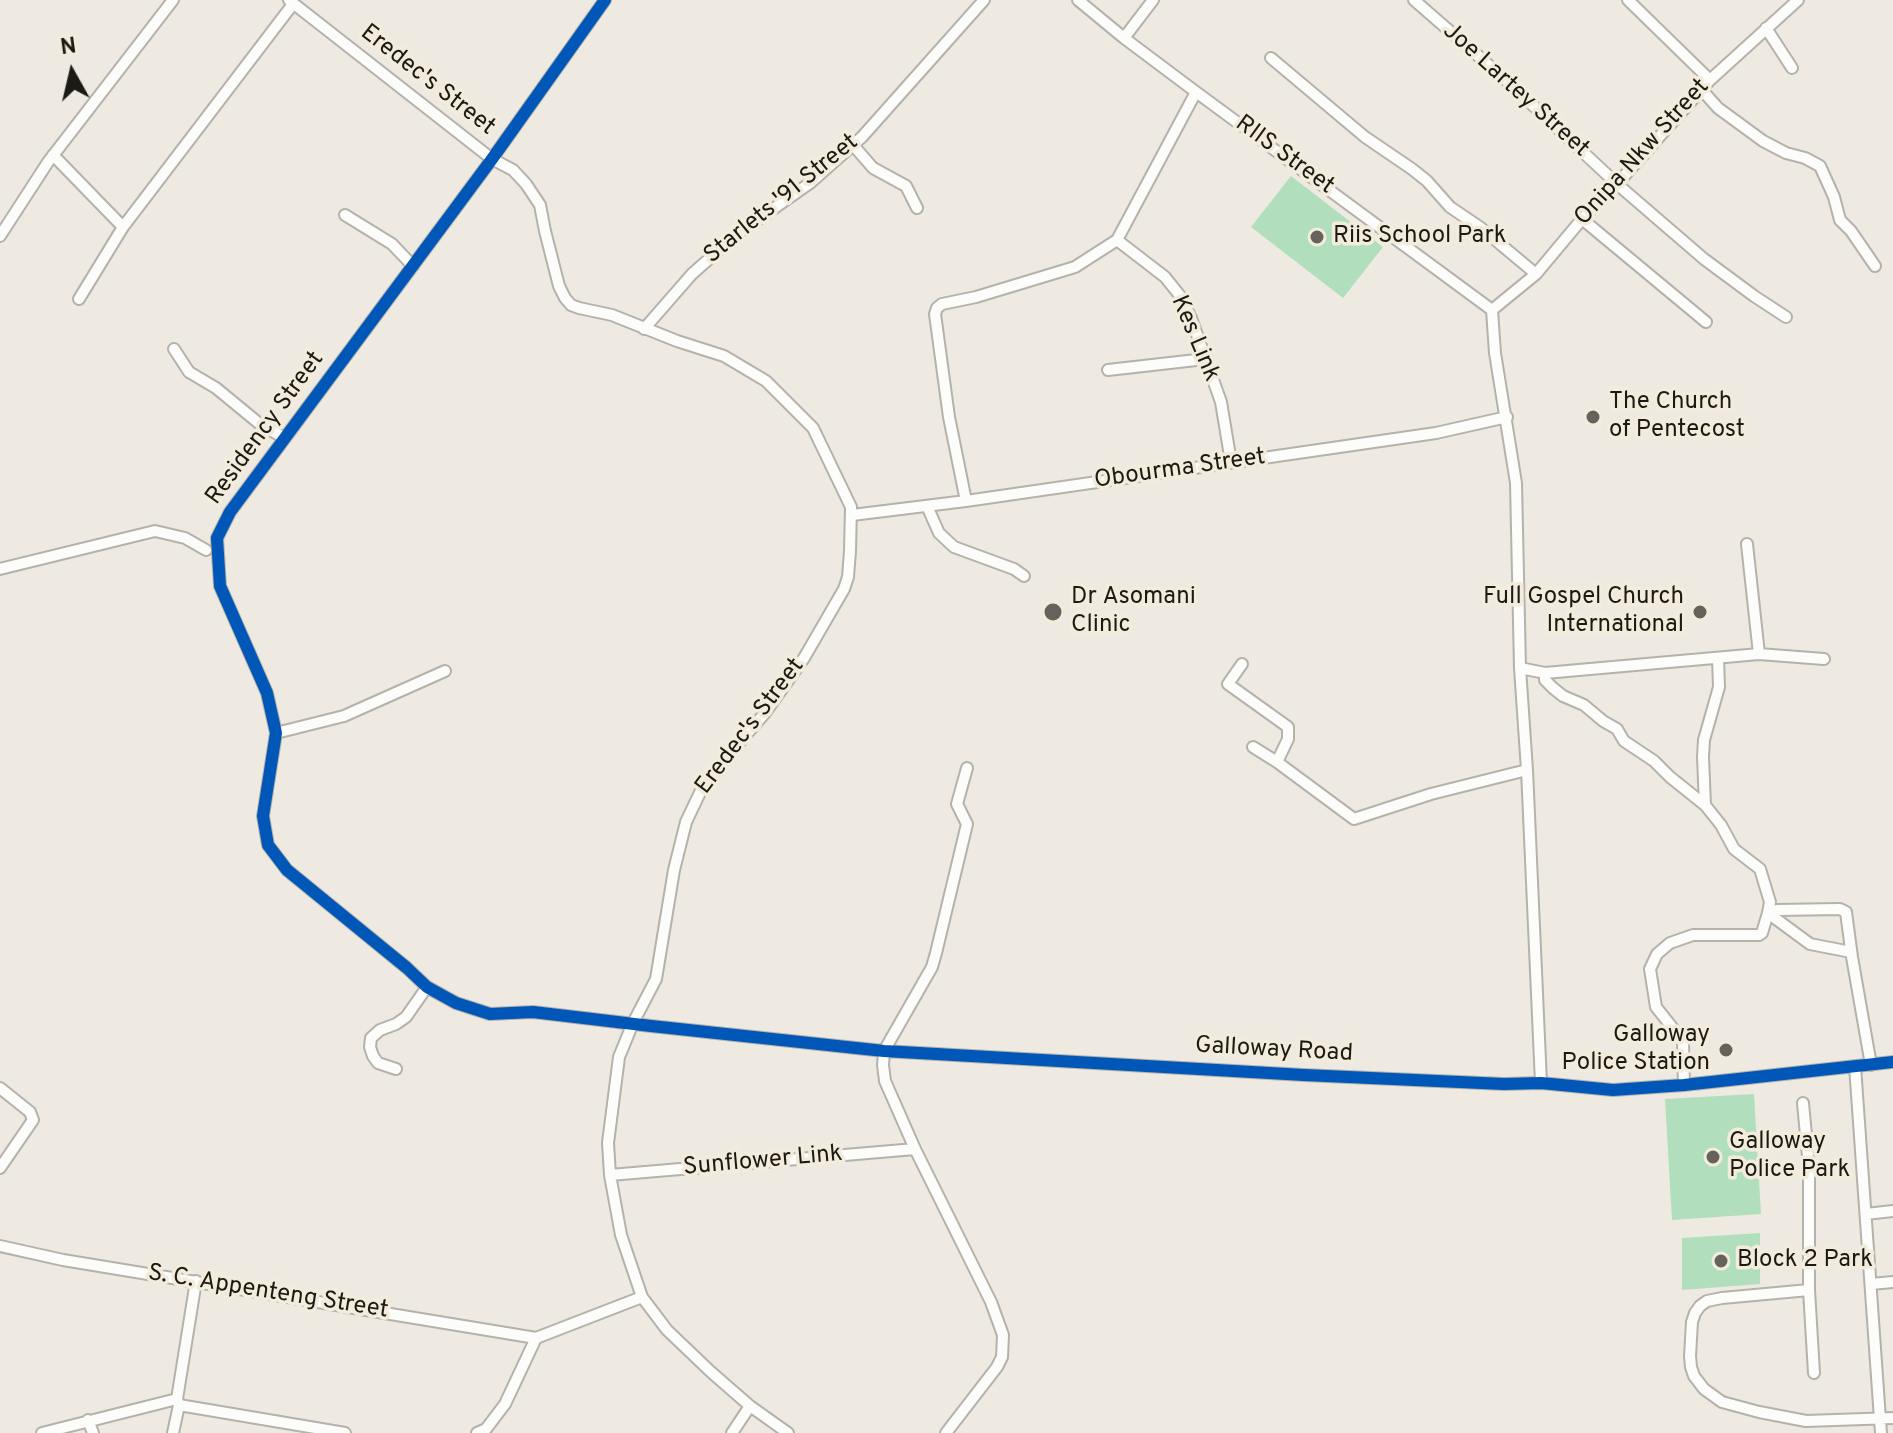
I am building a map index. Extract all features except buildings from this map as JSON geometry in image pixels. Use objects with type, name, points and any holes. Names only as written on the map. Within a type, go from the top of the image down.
[{"type":"street","points":[[0,236],[53,155],[173,0]]},
{"type":"street","name":"Residency Street","points":[[605,0],[492,159],[230,512],[217,538],[220,586],[267,693],[276,733],[263,816],[268,845],[287,870],[427,987],[456,1003],[490,1014],[533,1012],[651,1026]]},
{"type":"street","name":"Starlets '91 Street","points":[[644,329],[692,274],[725,244],[810,183],[853,145],[984,0]]},
{"type":"street","name":"RIIS Street","points":[[1078,0],[1196,92],[1492,310]]},
{"type":"street","points":[[1124,38],[1153,0]]},
{"type":"street","name":"Joe Lartey Street","points":[[1414,0],[1704,259],[1786,317]]},
{"type":"street","points":[[1628,0],[1710,80]]},
{"type":"street","name":"Onipa Nkw Street","points":[[1492,310],[1536,274],[1701,89],[1798,0]]},
{"type":"street","points":[[79,299],[123,227],[291,2]]},
{"type":"street","name":"Eredec's Street","points":[[291,2],[492,159],[513,170],[526,184],[540,205],[555,272],[571,305],[612,315],[724,356],[766,381],[813,428],[851,507],[848,577],[844,589],[804,658],[765,713],[705,782],[686,822],[674,870],[656,979],[619,1057],[608,1143],[610,1175],[621,1235],[642,1297],[667,1330],[711,1372],[750,1406],[788,1433]]},
{"type":"street","points":[[1766,28],[1792,68]]},
{"type":"street","points":[[1271,58],[1365,137],[1427,181],[1450,207],[1481,228],[1536,274]]},
{"type":"street","points":[[1701,89],[1718,108],[1763,141],[1820,166],[1840,220],[1875,266]]},
{"type":"street","points":[[966,501],[949,417],[935,314],[937,308],[942,304],[1075,267],[1117,240],[1196,92]]},
{"type":"street","points":[[853,145],[873,168],[906,186],[917,208]]},
{"type":"street","points":[[53,155],[123,227]]},
{"type":"street","points":[[345,215],[392,244],[413,266]]},
{"type":"street","points":[[1582,219],[1706,322]]},
{"type":"street","name":"Kes Link","points":[[1117,240],[1165,277],[1181,297],[1221,402],[1231,462]]},
{"type":"street","points":[[1492,310],[1495,353],[1516,483],[1520,668],[1541,1083]]},
{"type":"street","points":[[174,349],[189,372],[216,388],[261,425],[285,438]]},
{"type":"street","points":[[1108,370],[1205,359]]},
{"type":"street","name":"Obourma Street","points":[[852,515],[1436,433],[1507,417]]},
{"type":"street","points":[[927,506],[939,533],[954,547],[1014,569],[1024,576]]},
{"type":"street","points":[[0,569],[155,531],[185,538],[206,550]]},
{"type":"street","points":[[1747,544],[1759,654]]},
{"type":"street","points":[[1520,668],[1545,673],[1759,654],[1824,659]]},
{"type":"street","points":[[1705,805],[1703,748],[1719,687],[1718,658]]},
{"type":"street","points":[[1242,664],[1228,684],[1288,727],[1288,739],[1277,762]]},
{"type":"street","points":[[276,733],[344,716],[445,671]]},
{"type":"street","points":[[1545,673],[1545,680],[1553,688],[1584,705],[1617,729],[1624,741],[1654,761],[1705,805],[1734,849],[1760,869],[1770,902],[1762,933],[1693,935],[1670,943],[1657,954],[1650,969],[1656,1007],[1683,1041],[1684,1085]]},
{"type":"street","points":[[1253,747],[1354,819],[1431,794],[1527,770]]},
{"type":"street","points":[[946,1433],[997,1367],[1002,1357],[1003,1335],[991,1302],[885,1081],[884,1051],[932,967],[967,824],[957,804],[967,768]]},
{"type":"street","points":[[1768,913],[1777,910],[1845,910],[1871,1065]]},
{"type":"street","points":[[1768,913],[1810,944],[1851,952]]},
{"type":"street","points":[[396,1069],[378,1063],[370,1047],[371,1038],[406,1017],[427,987]]},
{"type":"street","name":"Galloway Road","points":[[651,1026],[884,1051],[1304,1075],[1541,1083],[1613,1090],[1893,1062]]},
{"type":"street","points":[[1855,1066],[1881,1433]]},
{"type":"street","points":[[0,1088],[30,1112],[33,1120],[0,1168]]},
{"type":"street","points":[[1803,1103],[1809,1167],[1809,1290],[1814,1373]]},
{"type":"street","name":"Sunflower Link","points":[[610,1175],[915,1149]]},
{"type":"street","points":[[1866,1214],[1893,1211]]},
{"type":"street","name":"S. C. Appenteng Street","points":[[0,1246],[63,1260],[536,1338]]},
{"type":"street","points":[[173,1433],[196,1281]]},
{"type":"street","points":[[1871,1284],[1893,1282]]},
{"type":"street","points":[[1809,1290],[1707,1301],[1695,1313],[1692,1322],[1690,1356],[1694,1376],[1704,1389],[1722,1402],[1744,1409],[1806,1421],[1893,1418]]},
{"type":"street","points":[[477,1433],[486,1429],[505,1404],[536,1338],[642,1297]]},
{"type":"street","points":[[42,1433],[88,1420],[178,1402],[319,1431],[345,1433]]},
{"type":"street","points":[[732,1433],[750,1406]]},
{"type":"street","points":[[88,1420],[93,1433]]},
{"type":"green space","name":"Riis School Park","points":[[1291,176],[1383,247],[1343,298],[1251,227]]},
{"type":"green space","name":"Galloway Police Park","points":[[1754,1094],[1761,1214],[1672,1220],[1665,1099]]},
{"type":"green space","name":"Block 2 Park","points":[[1760,1233],[1760,1284],[1682,1290],[1682,1238]]},
{"type":"cycle path","points":[[605,0],[492,159],[230,512],[217,538],[220,586],[267,693],[276,733],[263,816],[268,845],[287,870],[427,987],[456,1003],[490,1014],[533,1012],[884,1051],[1304,1075],[1541,1083],[1613,1090],[1893,1062]]},
{"type":"place","name":"Riis School Park","points":[[1317,237]]},
{"type":"place","name":"The Church of Pentecost","points":[[1593,417]]},
{"type":"place","name":"Dr Asomani Clinic","points":[[1053,612]]},
{"type":"place","name":"Full Gospel Church International","points":[[1700,612]]},
{"type":"place","name":"Galloway Police Station","points":[[1726,1050]]},
{"type":"place","name":"Galloway Police Park","points":[[1713,1157]]},
{"type":"place","name":"Block 2 Park","points":[[1721,1261]]}]
